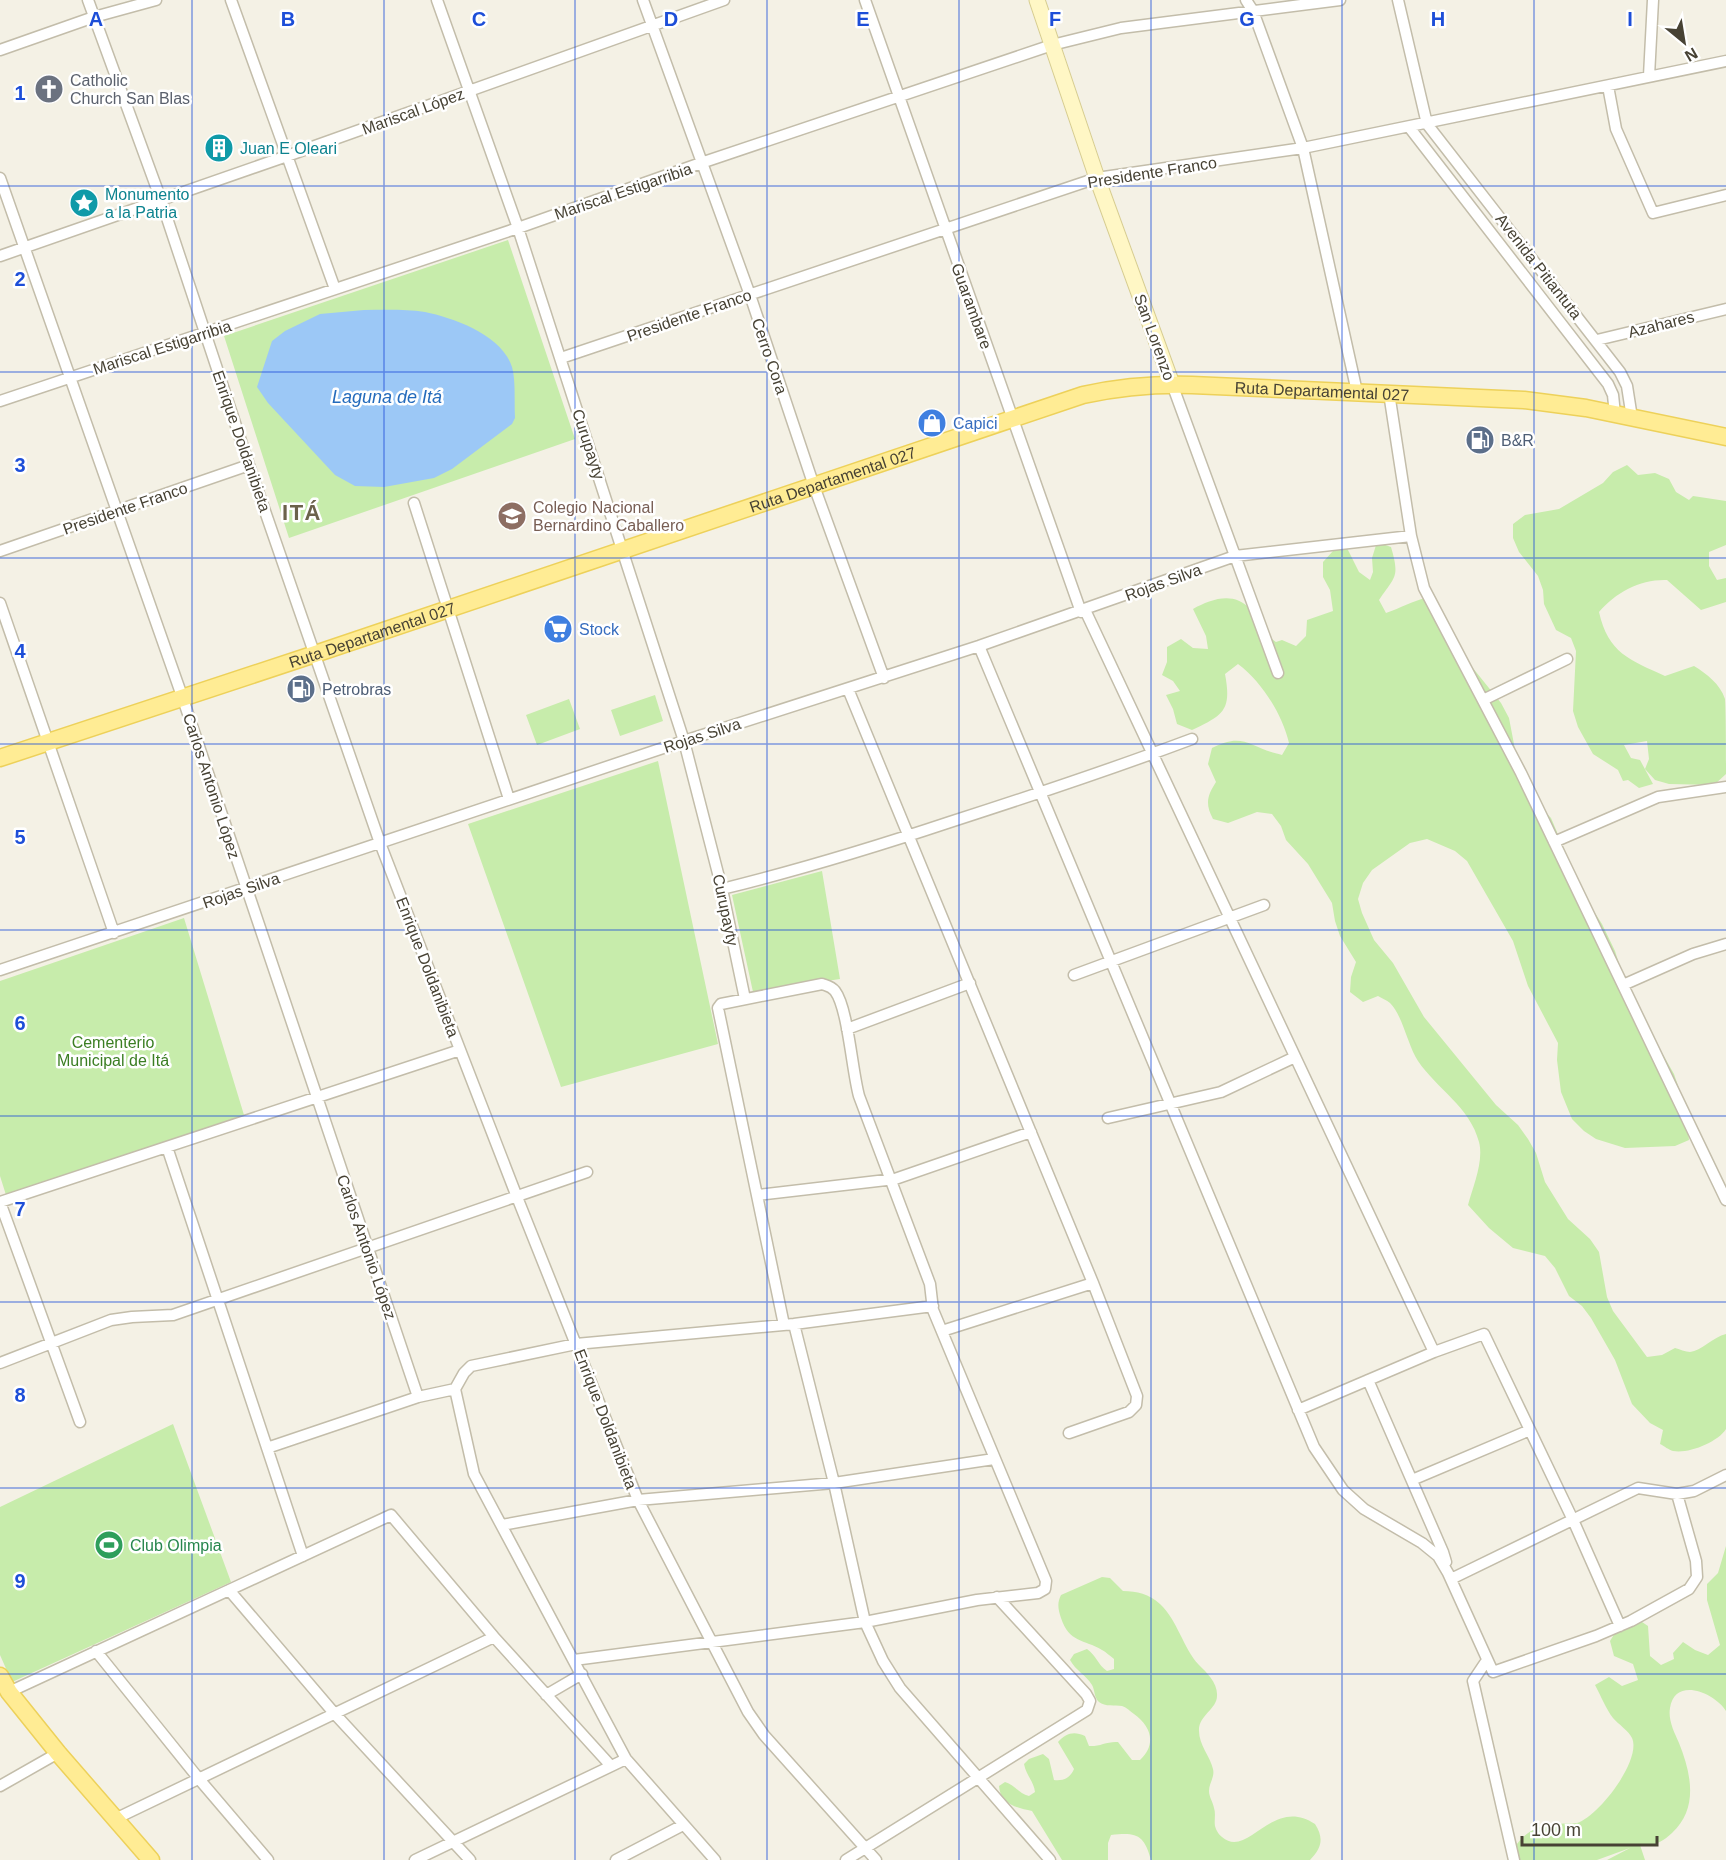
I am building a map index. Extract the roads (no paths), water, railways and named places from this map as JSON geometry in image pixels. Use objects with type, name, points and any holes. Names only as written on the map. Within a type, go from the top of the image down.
[{"type":"main road","name":"Ruta Departamental 027","points":[[0,758],[1083,394],[1118,388],[1172,384],[1524,400],[1587,408],[1726,437]]},
{"type":"main road","points":[[0,1676],[9,1692],[58,1753],[151,1860]]},
{"type":"street","name":"Enrique Doldanibieta","points":[[88,0],[161,200],[249,465],[380,843],[517,1197],[638,1500],[748,1712],[765,1735],[876,1860]]},
{"type":"street","points":[[0,50],[94,17],[156,0]]},
{"type":"street","points":[[231,0],[335,289]]},
{"type":"street","name":"Curupayty","points":[[437,0],[518,228],[684,741],[722,889],[745,999]]},
{"type":"street","name":"Cerro Cora","points":[[644,0],[750,295],[814,486],[884,678]]},
{"type":"street","name":"Mariscal López","points":[[0,256],[724,0]]},
{"type":"street","name":"Guarambare","points":[[865,0],[1012,419],[1083,611],[1153,753],[1434,1352]]},
{"type":"street","name":"San Lorenzo","points":[[1037,0],[1097,178],[1278,673]]},
{"type":"street","points":[[1246,0],[1253,11],[1303,148],[1357,392]]},
{"type":"street","name":"Mariscal Estigarribia","points":[[0,401],[518,228],[701,163],[1052,45],[1121,28],[1340,0]]},
{"type":"street","points":[[1398,0],[1426,124]]},
{"type":"street","points":[[1648,76],[1653,0]]},
{"type":"street","name":"Presidente Franco","points":[[561,358],[1097,178],[1303,148],[1726,61]]},
{"type":"street","points":[[1608,86],[1616,129],[1653,213],[1726,195]]},
{"type":"street","name":"Avenida Pitiantuta","points":[[1426,124],[1620,372],[1627,386],[1632,418]]},
{"type":"street","name":"Avenida Pitiantuta","points":[[1409,127],[1608,384],[1614,395],[1615,414]]},
{"type":"street","name":"Carlos Antonio López","points":[[0,178],[182,696],[418,1397]]},
{"type":"street","name":"Azahares","points":[[1597,340],[1726,309]]},
{"type":"street","points":[[1389,393],[1411,536],[1424,588],[1521,773],[1726,1200]]},
{"type":"street","name":"Presidente Franco","points":[[0,552],[249,465]]},
{"type":"street","points":[[414,503],[509,799]]},
{"type":"street","name":"Rojas Silva","points":[[0,970],[684,741],[884,678],[1083,611],[1235,556],[1411,536]]},
{"type":"street","points":[[0,603],[114,933]]},
{"type":"street","points":[[979,646],[1314,1447],[1343,1490],[1364,1509],[1422,1543],[1438,1556],[1450,1576],[1493,1672],[1620,1626],[1689,1589],[1697,1577],[1696,1561],[1677,1494]]},
{"type":"street","points":[[1483,700],[1567,659]]},
{"type":"street","points":[[848,688],[1093,1283],[1136,1396],[1136,1405],[1121,1416],[1069,1433]]},
{"type":"street","points":[[722,889],[785,874],[909,836],[1041,793],[1192,738]]},
{"type":"street","points":[[1554,842],[1658,796],[1726,787]]},
{"type":"street","points":[[1074,975],[1264,905]]},
{"type":"street","points":[[1623,985],[1693,954],[1726,944]]},
{"type":"street","points":[[847,1029],[969,983]]},
{"type":"street","points":[[574,1660],[865,1622],[997,1597],[1038,1593],[1045,1589],[1046,1581],[933,1306],[930,1284],[859,1096],[847,1029],[837,993],[831,987],[822,984],[721,1004],[718,1008],[757,1195],[789,1324],[834,1483],[865,1622],[883,1661],[900,1688],[1050,1860]]},
{"type":"street","points":[[80,1422],[0,1202],[460,1050]]},
{"type":"street","points":[[1108,1118],[1221,1092],[1295,1057]]},
{"type":"street","points":[[757,1195],[890,1179],[1031,1132]]},
{"type":"street","points":[[167,1147],[303,1556]]},
{"type":"street","points":[[0,1363],[111,1320],[173,1315],[586,1172]]},
{"type":"street","points":[[942,1331],[1093,1283]]},
{"type":"street","points":[[715,1860],[626,1759],[474,1474],[455,1389],[471,1366],[576,1344],[789,1324],[933,1306]]},
{"type":"street","points":[[1298,1410],[1434,1352],[1484,1334],[1573,1520],[1620,1626]]},
{"type":"street","points":[[1368,1380],[1443,1552],[1450,1576]]},
{"type":"street","points":[[267,1448],[418,1397],[455,1389]]},
{"type":"street","points":[[1412,1480],[1530,1430]]},
{"type":"street","points":[[502,1525],[638,1500],[834,1483],[994,1459]]},
{"type":"street","points":[[1450,1576],[1638,1488],[1677,1494],[1694,1491],[1726,1475]]},
{"type":"street","points":[[9,1692],[391,1515],[494,1637],[611,1766]]},
{"type":"street","points":[[229,1590],[334,1713],[470,1860]]},
{"type":"street","points":[[846,1860],[1087,1710],[1090,1701],[1086,1694],[997,1597]]},
{"type":"street","points":[[115,1819],[494,1637]]},
{"type":"street","points":[[96,1652],[268,1860]]},
{"type":"street","points":[[1487,1660],[1473,1681],[1514,1860]]},
{"type":"street","points":[[546,1695],[582,1674]]},
{"type":"street","points":[[0,1786],[58,1753]]},
{"type":"street","points":[[414,1860],[626,1759]]},
{"type":"street","points":[[616,1860],[683,1825]]},
{"type":"water","name":"Laguna de Itá","points":[[364,310],[425,312],[463,324],[488,337],[507,356],[512,367],[515,418],[512,424],[452,469],[434,478],[384,487],[355,486],[335,475],[268,403],[257,387],[272,341],[285,331],[320,314]]},
{"type":"place","name":"Catholic Church San Blas","points":[[49,89]]},
{"type":"place","name":"Juan E Oleari","points":[[219,148]]},
{"type":"place","name":"Monumento a la Patria","points":[[84,203]]},
{"type":"place","name":"Capici","points":[[932,423]]},
{"type":"place","name":"B&R","points":[[1480,440]]},
{"type":"place","name":"Colegio Nacional Bernardino Caballero","points":[[512,516]]},
{"type":"place","name":"Stock","points":[[558,629]]},
{"type":"place","name":"Petrobras","points":[[301,689]]},
{"type":"place","name":"Club Olimpia","points":[[109,1545]]},
{"type":"district","name":"ITÁ","points":[[302,512]]},
{"type":"park label","name":"Cementerio Municipal de Itá","points":[[113,1051]]}]
